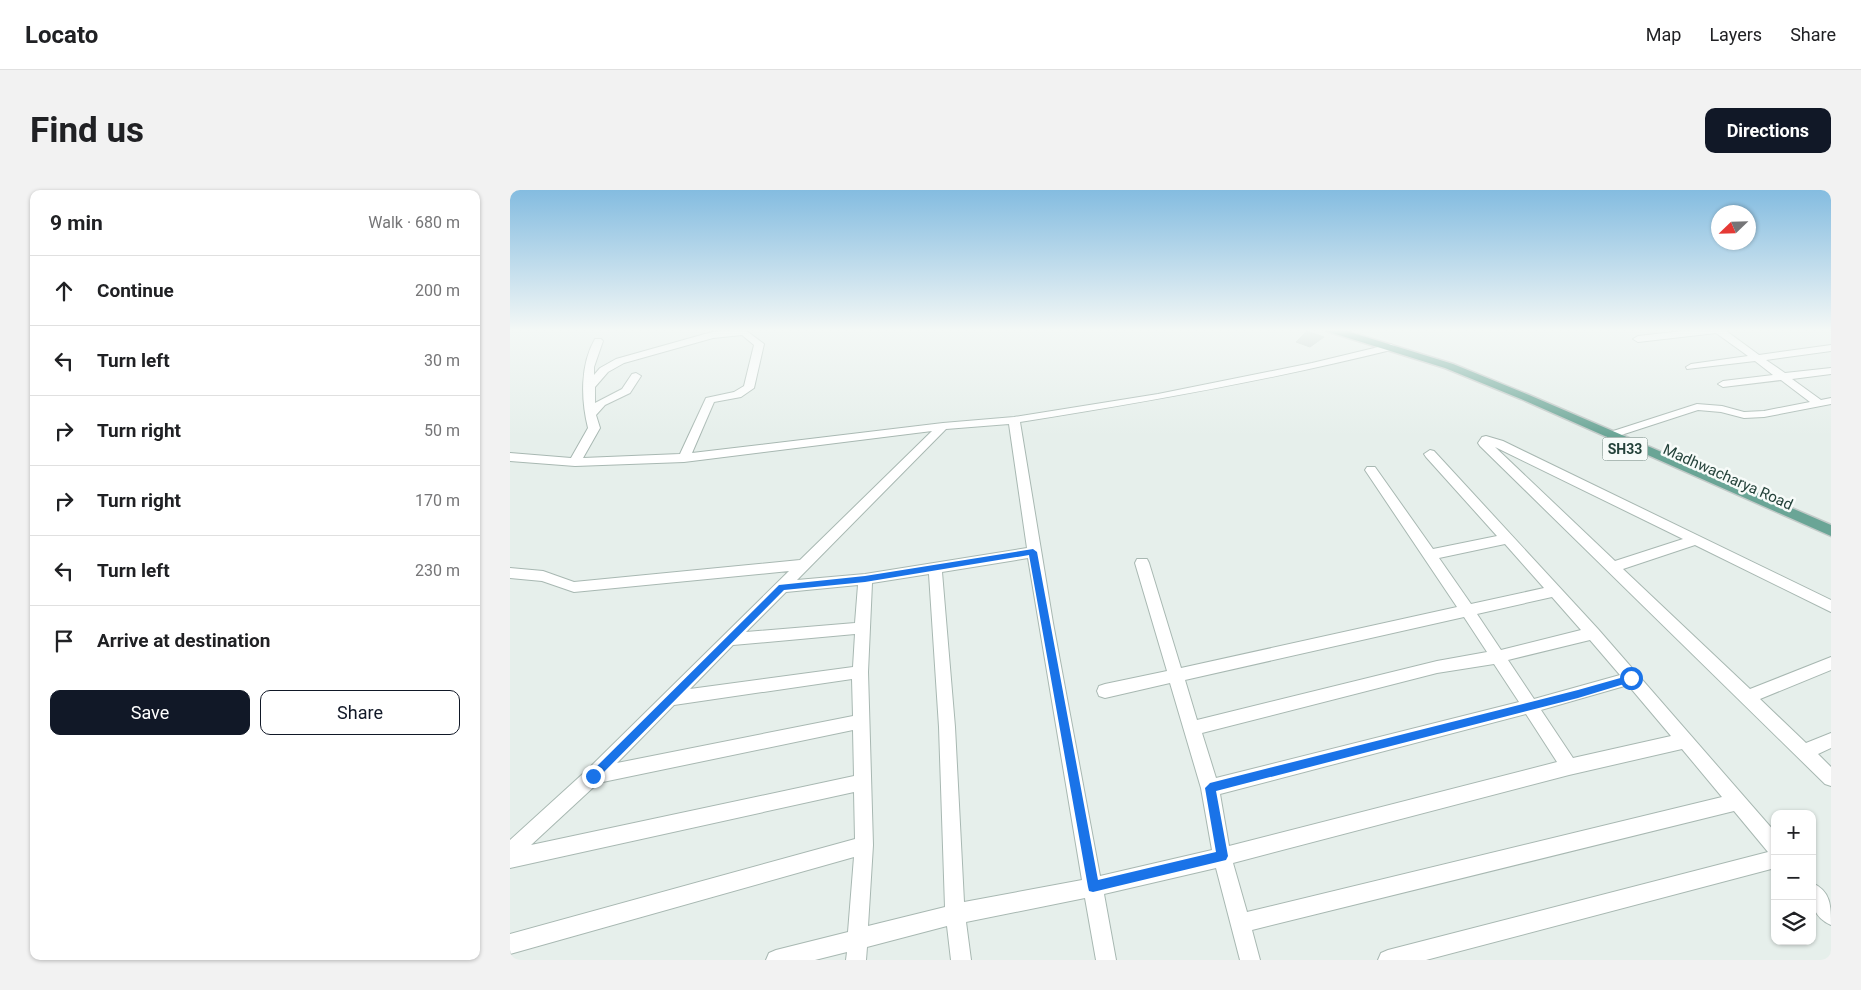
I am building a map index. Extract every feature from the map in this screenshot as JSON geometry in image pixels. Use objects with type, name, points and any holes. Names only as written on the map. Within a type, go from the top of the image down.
[{"type":"main road","name":"Madhwacharya Road","points":[[1434,365],[1542,411],[1831,541]]},
{"type":"main road","name":"Madhwacharya Road","points":[[1445,365],[1517,393],[1831,531]]},
{"type":"street","points":[[575,462],[594,428],[590,414],[590,365]]},
{"type":"street","points":[[590,386],[604,370],[613,365]]},
{"type":"street","points":[[684,458],[710,400],[737,395],[749,388],[754,365]]},
{"type":"street","points":[[510,457],[575,462],[684,458],[943,426],[1014,420],[1158,398],[1316,365]]},
{"type":"street","points":[[1691,367],[1704,365]]},
{"type":"street","points":[[1766,365],[1819,403]]},
{"type":"street","points":[[1723,384],[1831,371]]},
{"type":"street","points":[[590,414],[600,403],[626,391],[636,376]]},
{"type":"street","points":[[1611,435],[1697,407],[1722,409],[1744,415],[1764,414],[1831,401]]},
{"type":"street","points":[[1014,420],[1033,552],[1106,960]]},
{"type":"street","points":[[510,852],[593,776],[943,426]]},
{"type":"street","points":[[1831,606],[1499,444],[1486,440],[1484,443],[1831,778]]},
{"type":"street","points":[[1430,454],[1593,633],[1771,841]]},
{"type":"street","points":[[1372,470],[1428,555],[1468,611],[1568,767]]},
{"type":"street","points":[[1428,555],[1508,539]]},
{"type":"street","points":[[1614,567],[1695,540]]},
{"type":"street","points":[[782,587],[865,579],[1033,552]]},
{"type":"street","points":[[1142,563],[1178,675],[1210,788],[1222,856],[1250,960]]},
{"type":"street","points":[[510,573],[543,576],[574,587],[803,565]]},
{"type":"street","points":[[935,568],[947,727],[955,914],[961,960]]},
{"type":"street","points":[[856,960],[864,845],[859,722],[865,579]]},
{"type":"street","points":[[1105,691],[1554,591]]},
{"type":"street","points":[[728,640],[862,628]]},
{"type":"street","points":[[1193,728],[1438,668],[1497,657],[1593,633]]},
{"type":"street","points":[[1748,697],[1831,663]]},
{"type":"street","points":[[670,699],[860,672]]},
{"type":"street","points":[[1210,788],[1530,706],[1631,678]]},
{"type":"street","points":[[593,776],[859,722]]},
{"type":"street","points":[[1804,752],[1831,740]]},
{"type":"street","points":[[776,960],[955,914],[1093,887],[1222,856],[1568,767],[1684,741]]},
{"type":"street","points":[[510,859],[862,782]]},
{"type":"street","points":[[1241,923],[1738,802]]},
{"type":"street","points":[[510,944],[864,845]]},
{"type":"street","points":[[1388,960],[1771,861]]},
{"type":"street","points":[[1816,897],[1831,915]]},
{"type":"route","points":[[593,776],[782,587],[865,579],[1033,552],[1093,887],[1222,856],[1210,788],[1578,694],[1631,678]]}]
